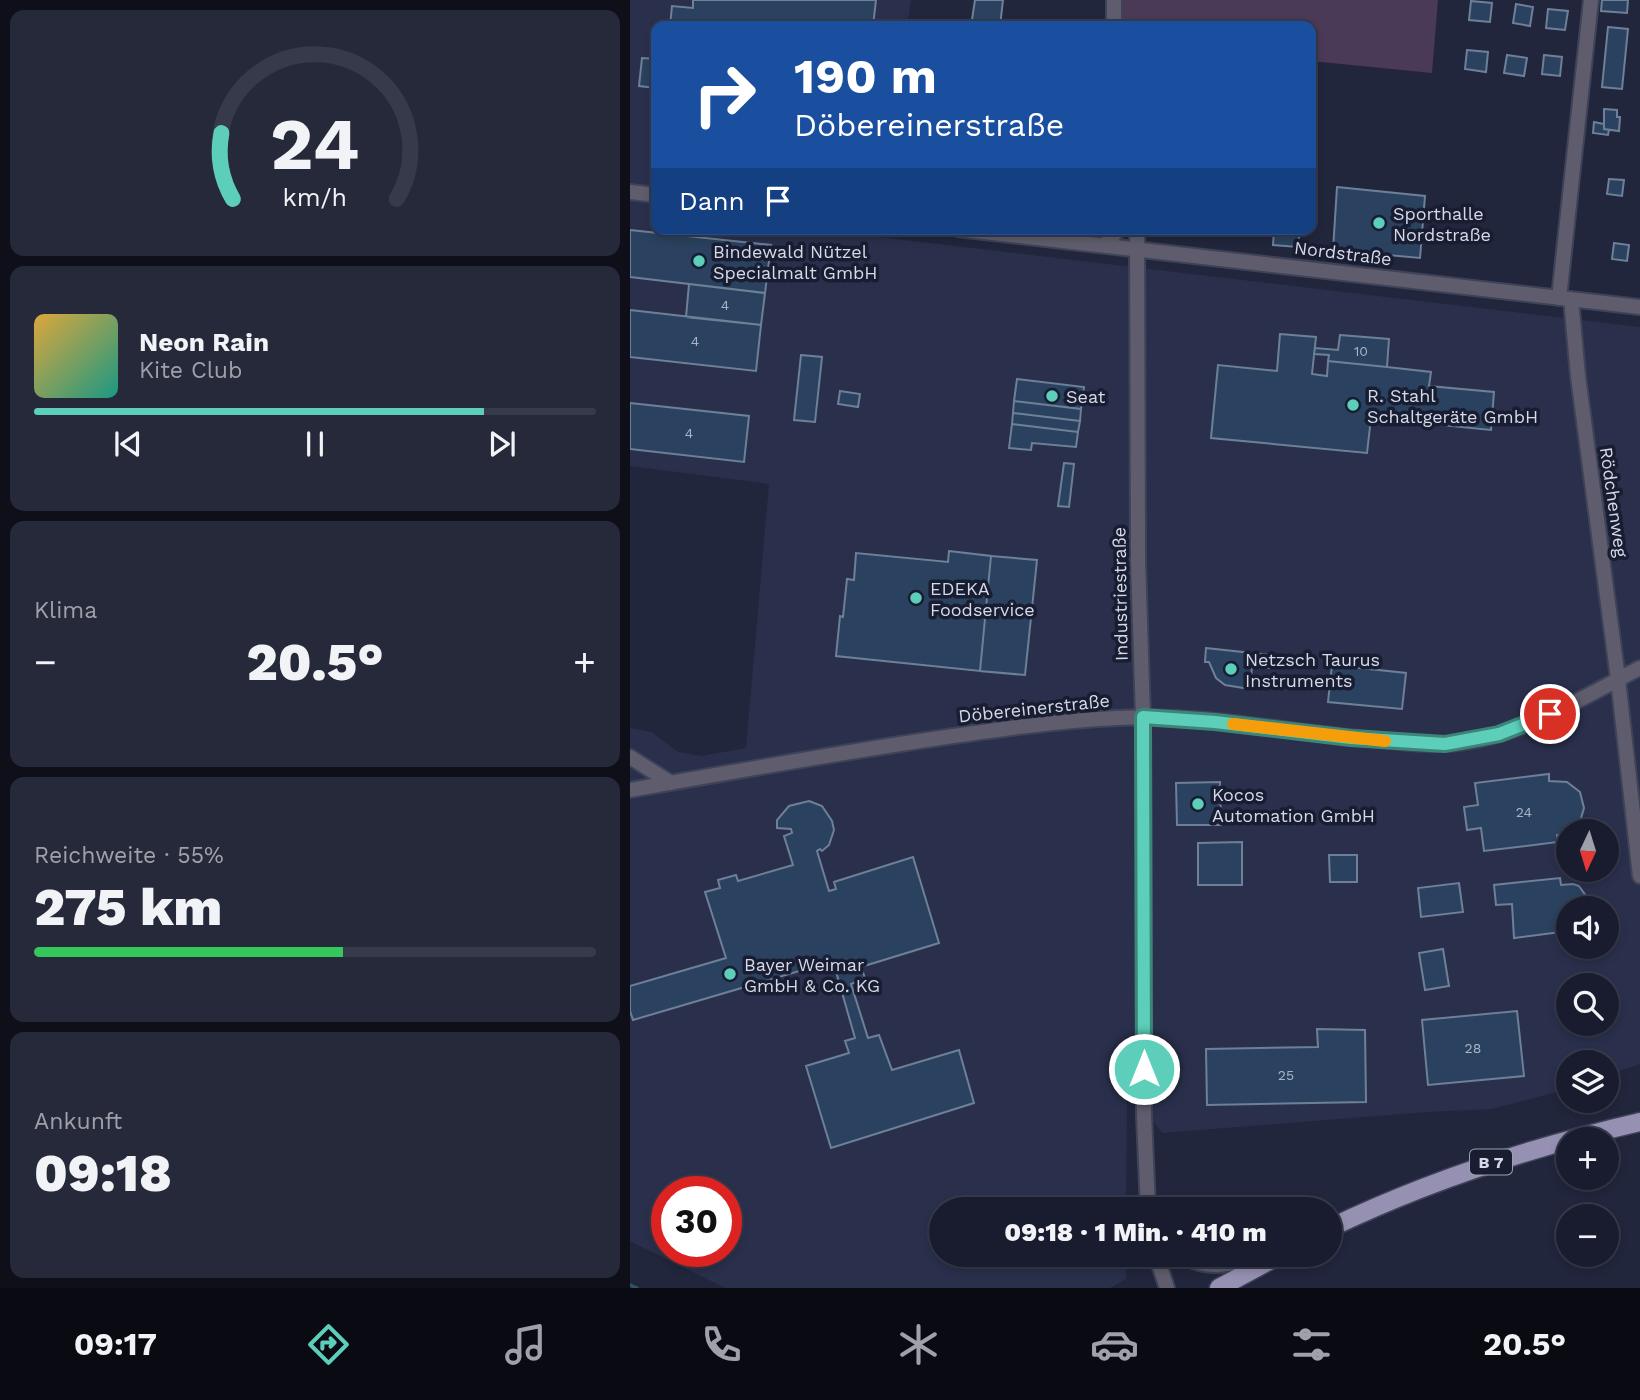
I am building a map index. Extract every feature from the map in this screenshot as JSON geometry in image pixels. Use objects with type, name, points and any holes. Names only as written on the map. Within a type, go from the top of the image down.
[{"type":"main road","name":"B 7","points":[[1342,1223],[1471,1168],[1538,1147],[1640,1122]]},
{"type":"main road","points":[[1219,1288],[1258,1267]]},
{"type":"street","points":[[1114,0],[1114,21]]},
{"type":"street","name":"Rödchenweg","points":[[1591,0],[1565,298],[1578,376],[1618,680],[1640,876]]},
{"type":"street","points":[[630,192],[651,194]]},
{"type":"street","name":"Nordstraße","points":[[1013,235],[1640,307]]},
{"type":"street","points":[[1105,245],[1114,235]]},
{"type":"street","name":"Industriestraße","points":[[1137,235],[1138,561],[1143,717],[1144,1115],[1148,1197]]},
{"type":"street","name":"Döbereinerstraße","points":[[630,790],[877,747],[1054,722],[1143,717],[1215,722],[1351,738],[1445,744],[1499,734],[1550,714],[1640,668]]},
{"type":"street","points":[[630,757],[671,783]]},
{"type":"street","points":[[1147,1185],[1152,1197]]},
{"type":"street","points":[[1160,1267],[1167,1288]]},
{"type":"shaded area","points":[[630,0],[911,0],[908,21],[651,21],[651,235],[879,235],[1640,327],[1640,1064],[1619,1072],[1619,1050],[1556,1050],[1556,1092],[1492,1109],[1162,1133],[1127,1088],[1126,1197],[929,1197],[929,1267],[1126,1267],[1126,1279],[1110,1288],[725,1288],[683,1267],[742,1267],[742,1176],[651,1176],[651,1251],[630,1241],[630,728],[652,732],[678,752],[702,756],[746,748],[769,484],[630,466]]},
{"type":"shaded area","points":[[1122,0],[1438,0],[1432,73],[1316,61],[1316,21],[1123,21]]},
{"type":"building","points":[[693,0],[876,0],[874,21],[670,21],[672,6],[693,8]]},
{"type":"building","points":[[975,0],[1003,0],[1001,21],[972,21]]},
{"type":"building","points":[[1602,0],[1628,0],[1627,13],[1601,11]]},
{"type":"building","points":[[1471,1],[1492,3],[1490,22],[1469,20]]},
{"type":"building","points":[[1516,4],[1533,7],[1530,26],[1513,23]]},
{"type":"building","points":[[1548,9],[1568,11],[1565,30],[1546,28]]},
{"type":"building","points":[[1608,27],[1628,29],[1622,89],[1602,87]]},
{"type":"building","points":[[1467,50],[1488,52],[1486,72],[1465,69]]},
{"type":"building","points":[[1507,55],[1527,58],[1524,76],[1504,73]]},
{"type":"building","points":[[1544,55],[1562,57],[1560,76],[1542,74]]},
{"type":"building","points":[[642,58],[651,59],[651,87],[639,86]]},
{"type":"building","points":[[1604,109],[1617,110],[1617,117],[1620,117],[1619,131],[1604,129]]},
{"type":"building","points":[[1594,122],[1604,124],[1604,129],[1609,130],[1608,135],[1593,133]]},
{"type":"building","points":[[1609,179],[1624,180],[1622,196],[1607,194]]},
{"type":"building","name":"Sporthalle Nordstraße","points":[[1337,187],[1425,196],[1420,258],[1333,250]]},
{"type":"building","name":"Bindewald Nützel Specialmalt GmbH","points":[[630,230],[651,232],[651,235],[677,235],[771,245],[765,293],[630,277]]},
{"type":"building","points":[[1274,235],[1299,235],[1298,247],[1273,245]]},
{"type":"building","points":[[1614,243],[1629,245],[1627,261],[1612,259]]},
{"type":"building","name":"Bindewald Nützel Specialmalt GmbH","points":[[689,284],[765,293],[761,325],[686,317]]},
{"type":"building","name":"Bindewald Nützel Specialmalt GmbH","points":[[630,310],[761,325],[756,371],[630,357]]},
{"type":"building","name":"R. Stahl Schaltgeräte GmbH","points":[[1280,334],[1316,337],[1312,374],[1327,376],[1328,361],[1431,372],[1429,386],[1494,392],[1491,430],[1371,418],[1367,453],[1211,438],[1218,365],[1277,371]]},
{"type":"building","points":[[1340,335],[1389,339],[1387,367],[1328,361],[1329,355],[1314,354],[1315,348],[1338,350]]},
{"type":"building","points":[[801,355],[822,357],[815,422],[794,420]]},
{"type":"building","points":[[1017,379],[1084,387],[1081,409],[1014,401]]},
{"type":"building","points":[[840,391],[860,394],[858,407],[838,404]]},
{"type":"building","points":[[1014,401],[1081,409],[1080,421],[1013,413]]},
{"type":"building","points":[[630,403],[749,416],[744,462],[630,449]]},
{"type":"building","points":[[1013,413],[1080,421],[1078,432],[1012,424]]},
{"type":"building","points":[[1012,424],[1078,432],[1076,447],[1032,443],[1031,450],[1009,448]]},
{"type":"building","points":[[1064,463],[1074,464],[1069,507],[1058,506]]},
{"type":"building","name":"EDEKA Foodservice","points":[[949,551],[991,556],[980,671],[836,656],[847,579],[854,580],[856,553],[948,562]]},
{"type":"building","points":[[991,556],[1037,560],[1025,675],[980,671]]},
{"type":"building","name":"Netzsch Taurus Instruments","points":[[1206,648],[1270,655],[1269,668],[1252,666],[1250,689],[1225,685],[1216,678],[1209,662],[1205,662]]},
{"type":"building","points":[[1332,665],[1406,673],[1402,709],[1328,702]]},
{"type":"building","points":[[1549,774],[1549,781],[1567,782],[1580,792],[1584,808],[1581,819],[1556,819],[1556,842],[1484,851],[1481,828],[1467,830],[1464,807],[1478,805],[1475,783]]},
{"type":"building","name":"Kocos Automation GmbH","points":[[1220,782],[1221,825],[1177,825],[1176,783]]},
{"type":"building","name":"Bayer Weimar GmbH & Co. KG","points":[[809,801],[822,806],[832,821],[834,830],[829,845],[822,851],[817,851],[829,891],[836,889],[834,882],[913,857],[939,943],[861,967],[865,978],[851,984],[868,1038],[879,1035],[892,1070],[959,1050],[974,1103],[831,1148],[806,1066],[849,1053],[845,1041],[855,1038],[833,961],[633,1020],[630,1011],[630,986],[726,958],[705,892],[720,888],[718,880],[736,875],[738,881],[793,865],[784,836],[792,833],[791,829],[777,828],[777,820],[789,806]]},
{"type":"building","points":[[1242,842],[1242,885],[1198,885],[1198,843]]},
{"type":"building","points":[[1329,855],[1357,855],[1357,882],[1330,882]]},
{"type":"building","points":[[1556,878],[1556,882],[1561,882],[1561,885],[1579,886],[1586,896],[1556,896],[1556,933],[1514,938],[1512,904],[1496,905],[1494,885]]},
{"type":"building","points":[[1459,883],[1463,912],[1421,917],[1418,888]]},
{"type":"building","points":[[1443,949],[1449,986],[1425,990],[1419,953]]},
{"type":"building","points":[[1517,1011],[1524,1076],[1428,1085],[1422,1020]]},
{"type":"building","points":[[1317,1029],[1365,1030],[1366,1102],[1207,1105],[1206,1049],[1318,1047]]},
{"type":"waterway","points":[[630,1285],[637,1288]]},
{"type":"slow traffic","points":[[1233,724],[1385,741]]},
{"type":"place","name":"Sporthalle Nordstraße","points":[[1379,223]]},
{"type":"place","name":"Bindewald Nützel Specialmalt GmbH","points":[[699,261]]},
{"type":"place","name":"Seat","points":[[1052,396]]},
{"type":"place","name":"R. Stahl Schaltgeräte GmbH","points":[[1353,405]]},
{"type":"place","name":"EDEKA Foodservice","points":[[916,598]]},
{"type":"place","name":"Netzsch Taurus Instruments","points":[[1231,669]]},
{"type":"place","name":"Kocos Automation GmbH","points":[[1198,804]]},
{"type":"place","name":"Bayer Weimar GmbH & Co. KG","points":[[730,974]]},
{"type":"route","points":[[1144,1069],[1143,717],[1215,722],[1351,738],[1445,744],[1499,734],[1550,714]]}]
